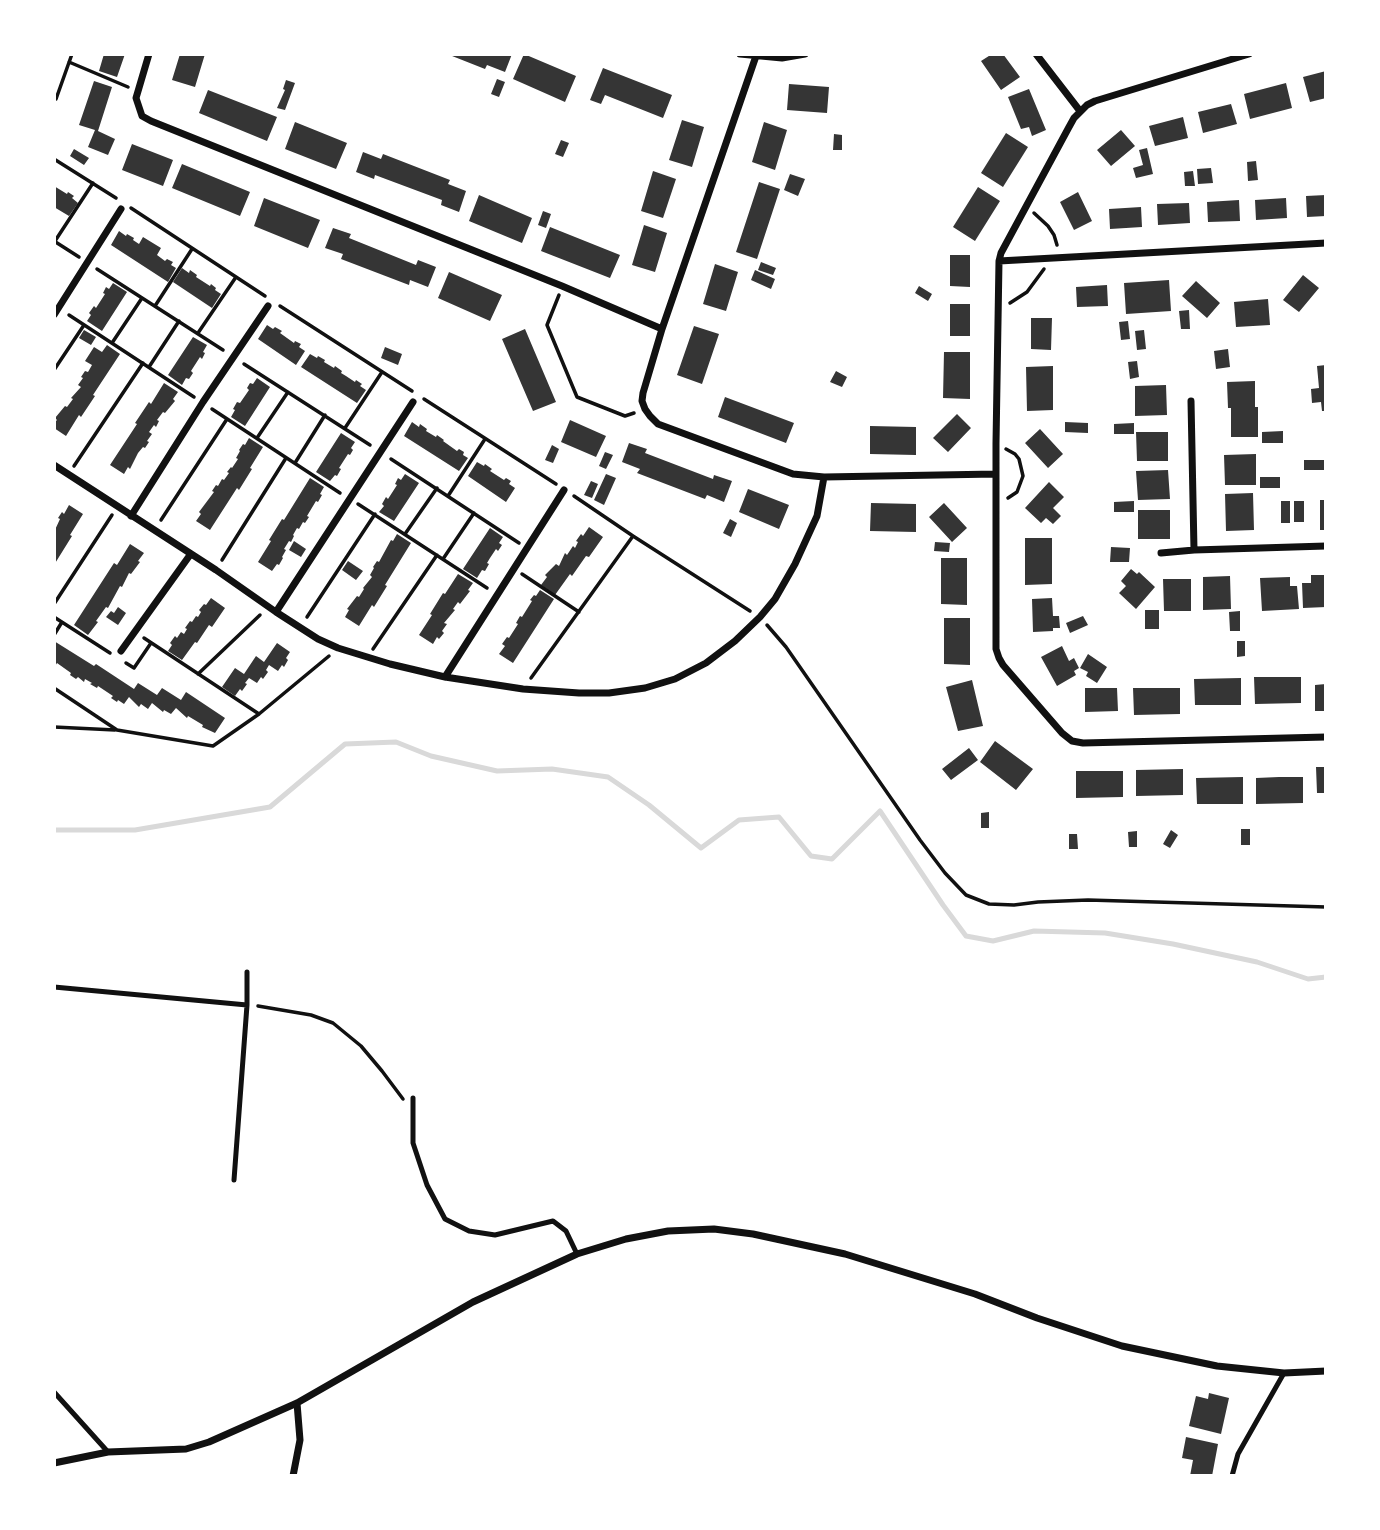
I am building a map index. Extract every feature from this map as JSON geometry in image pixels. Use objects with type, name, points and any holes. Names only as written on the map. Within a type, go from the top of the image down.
[{"type":"street","points":[[149,54],[136,98],[142,116],[151,121],[562,286],[662,329]]},
{"type":"street","points":[[740,54],[782,58],[805,54]]},
{"type":"street","points":[[1036,54],[1080,111]]},
{"type":"street","points":[[1246,55],[1095,102],[1080,111],[1005,244],[999,261],[996,649],[999,658],[1062,733],[1072,741],[1083,743],[1326,737]]},
{"type":"street","points":[[756,56],[662,329],[643,393],[645,409],[659,424],[793,474],[824,477],[996,474]]},
{"type":"street","points":[[57,312],[121,209]]},
{"type":"street","points":[[999,261],[1326,243]]},
{"type":"street","points":[[131,516],[268,306]]},
{"type":"street","points":[[1191,401],[1194,550]]},
{"type":"street","points":[[276,612],[413,402]]},
{"type":"street","points":[[54,465],[268,607],[318,639],[338,648],[445,677],[579,694],[610,694],[645,688],[674,679],[706,663],[760,617],[775,599],[795,564],[817,516],[824,477]]},
{"type":"street","points":[[445,677],[565,490]]},
{"type":"street","points":[[1161,553],[1326,547]]},
{"type":"street","points":[[117,653],[190,555]]},
{"type":"street","points":[[54,1463],[108,1452],[186,1448],[209,1442],[297,1403],[472,1302],[577,1254],[626,1238],[668,1231],[714,1229],[799,1243],[975,1294],[1122,1346],[1217,1366],[1284,1373],[1326,1371]]},
{"type":"street","points":[[293,1476],[300,1440],[297,1403]]},
{"type":"lane","points":[[234,1180],[247,972]]},
{"type":"lane","points":[[54,987],[247,1005]]},
{"type":"lane","points":[[413,1098],[413,1143],[427,1185],[445,1219],[469,1231],[495,1235],[553,1221],[566,1230],[577,1254]]},
{"type":"lane","points":[[1233,1476],[1238,1454],[1284,1373]]},
{"type":"lane","points":[[54,1392],[108,1452]]},
{"type":"path","points":[[56,99],[72,54]]},
{"type":"path","points":[[69,62],[138,92]]},
{"type":"path","points":[[54,159],[760,617],[786,647],[920,841],[966,895],[989,904],[1014,905],[1088,900],[1326,907]]},
{"type":"path","points":[[93,183],[55,241],[527,548]]},
{"type":"path","points":[[1025,207],[1048,226],[1056,241],[1059,258]]},
{"type":"path","points":[[155,306],[192,249]]},
{"type":"path","points":[[998,307],[1027,292],[1044,270],[1044,259]]},
{"type":"path","points":[[198,333],[236,277]]},
{"type":"path","points":[[562,286],[547,325],[578,397],[625,416],[645,409]]},
{"type":"path","points":[[112,343],[142,297]]},
{"type":"path","points":[[57,312],[84,325],[498,595]]},
{"type":"path","points":[[149,367],[179,321]]},
{"type":"path","points":[[54,370],[84,325]]},
{"type":"path","points":[[69,474],[143,363]]},
{"type":"path","points":[[345,428],[382,372]]},
{"type":"path","points":[[257,438],[288,392]]},
{"type":"path","points":[[295,463],[325,415]]},
{"type":"path","points":[[154,530],[227,419]]},
{"type":"path","points":[[447,496],[486,439]]},
{"type":"path","points":[[996,443],[1015,454],[1023,476],[1017,492],[997,504]]},
{"type":"path","points":[[216,570],[286,458]]},
{"type":"path","points":[[405,534],[437,488]]},
{"type":"path","points":[[54,604],[118,507]]},
{"type":"path","points":[[443,559],[474,513]]},
{"type":"path","points":[[300,627],[375,514]]},
{"type":"path","points":[[523,688],[633,536]]},
{"type":"path","points":[[368,657],[437,555]]},
{"type":"path","points":[[514,569],[579,612]]},
{"type":"path","points":[[198,674],[268,607]]},
{"type":"path","points":[[54,617],[117,653]]},
{"type":"path","points":[[54,635],[62,622]]},
{"type":"path","points":[[135,632],[259,714]]},
{"type":"path","points":[[123,661],[134,668],[151,643]]},
{"type":"path","points":[[54,727],[117,730],[213,746],[259,714],[338,648]]},
{"type":"path","points":[[54,688],[117,730]]},
{"type":"path","points":[[247,1005],[311,1015],[333,1023],[361,1046],[412,1112]]},
{"type":"building","points":[[104,54],[125,54],[117,77],[99,71]]},
{"type":"building","points":[[180,54],[205,54],[195,87],[172,80]]},
{"type":"building","points":[[447,54],[512,54],[505,72],[487,65],[485,69]]},
{"type":"building","points":[[524,54],[576,76],[565,102],[513,79]]},
{"type":"building","points":[[992,54],[1003,54],[1020,77],[1001,90],[981,61]]},
{"type":"building","points":[[603,68],[672,95],[663,118],[605,95],[601,104],[590,100]]},
{"type":"building","points":[[1326,71],[1326,98],[1310,102],[1303,77]]},
{"type":"building","points":[[497,79],[505,82],[499,97],[491,94]]},
{"type":"building","points":[[286,80],[295,83],[285,110],[277,108],[285,90]]},
{"type":"building","points":[[94,81],[112,87],[98,131],[115,139],[108,155],[88,147],[95,130],[79,125]]},
{"type":"building","points":[[1286,83],[1292,108],[1250,119],[1244,94]]},
{"type":"building","points":[[789,84],[829,87],[827,113],[787,110]]},
{"type":"building","points":[[1029,89],[1046,130],[1032,136],[1029,127],[1021,129],[1008,97]]},
{"type":"building","points":[[208,90],[277,117],[267,141],[199,113]]},
{"type":"building","points":[[1231,104],[1237,124],[1203,133],[1198,112]]},
{"type":"building","points":[[1183,117],[1188,138],[1155,146],[1149,126]]},
{"type":"building","points":[[682,120],[704,127],[692,167],[669,160]]},
{"type":"building","points":[[295,122],[347,143],[336,169],[285,149]]},
{"type":"building","points":[[764,122],[787,130],[775,170],[752,162]]},
{"type":"building","points":[[1121,130],[1135,146],[1111,166],[1097,150]]},
{"type":"building","points":[[1006,133],[1028,147],[1003,187],[981,173]]},
{"type":"building","points":[[834,134],[842,135],[842,150],[833,150]]},
{"type":"building","points":[[561,140],[569,143],[563,157],[555,154]]},
{"type":"building","points":[[132,144],[173,160],[163,186],[122,170]]},
{"type":"building","points":[[1147,148],[1153,174],[1136,178],[1133,168],[1143,165],[1139,150]]},
{"type":"building","points":[[74,149],[89,158],[84,165],[70,156]]},
{"type":"building","points":[[363,152],[381,159],[383,154],[450,180],[448,184],[466,191],[459,212],[441,205],[442,200],[375,175],[374,179],[356,172]]},
{"type":"building","points":[[1256,161],[1258,180],[1248,181],[1247,162]]},
{"type":"building","points":[[182,164],[250,192],[240,216],[172,188]]},
{"type":"building","points":[[1211,168],[1213,183],[1198,184],[1197,169]]},
{"type":"building","points":[[653,171],[676,179],[663,218],[641,211]]},
{"type":"building","points":[[1193,171],[1195,186],[1185,186],[1184,172]]},
{"type":"building","points":[[790,174],[805,179],[798,196],[784,190]]},
{"type":"building","points":[[759,182],[780,189],[757,259],[736,252]]},
{"type":"building","points":[[54,186],[74,196],[72,198],[78,203],[69,216],[54,207]]},
{"type":"building","points":[[978,187],[1000,201],[975,241],[953,227]]},
{"type":"building","points":[[1078,192],[1092,221],[1074,230],[1060,202]]},
{"type":"building","points":[[479,195],[532,218],[522,243],[469,221]]},
{"type":"building","points":[[1326,195],[1326,216],[1307,217],[1306,196]]},
{"type":"building","points":[[264,198],[320,220],[308,248],[254,226]]},
{"type":"building","points":[[1286,198],[1287,218],[1256,220],[1255,200]]},
{"type":"building","points":[[1239,200],[1240,221],[1208,222],[1207,202]]},
{"type":"building","points":[[1189,203],[1190,223],[1158,225],[1157,204]]},
{"type":"building","points":[[1141,207],[1142,227],[1110,229],[1109,209]]},
{"type":"building","points":[[543,211],[551,214],[546,228],[538,225]]},
{"type":"building","points":[[644,225],[667,233],[655,272],[632,265]]},
{"type":"building","points":[[550,227],[620,255],[610,278],[541,251]]},
{"type":"building","points":[[333,228],[351,234],[349,238],[416,265],[418,260],[436,267],[428,287],[410,280],[409,285],[341,259],[343,254],[325,248]]},
{"type":"building","points":[[119,231],[134,238],[139,244],[143,237],[161,248],[157,255],[165,261],[167,259],[173,262],[171,265],[176,268],[168,282],[111,245]]},
{"type":"building","points":[[950,255],[970,255],[970,287],[950,286]]},
{"type":"building","points":[[761,262],[776,268],[773,275],[758,270]]},
{"type":"building","points":[[715,264],[738,272],[726,311],[703,304]]},
{"type":"building","points":[[182,268],[189,273],[190,270],[210,286],[211,284],[221,294],[212,308],[173,282]]},
{"type":"building","points":[[755,270],[775,279],[771,289],[751,280]]},
{"type":"building","points":[[449,272],[502,295],[490,321],[438,298]]},
{"type":"building","points":[[1303,275],[1319,288],[1299,312],[1283,300]]},
{"type":"building","points":[[1169,280],[1171,311],[1126,314],[1124,283]]},
{"type":"building","points":[[1196,281],[1220,303],[1207,318],[1182,296]]},
{"type":"building","points":[[113,283],[127,292],[102,331],[87,321],[91,315],[89,313],[94,306],[96,308],[105,294],[103,293],[106,287],[109,289]]},
{"type":"building","points":[[1107,285],[1108,306],[1077,307],[1076,287]]},
{"type":"building","points":[[919,286],[932,294],[928,301],[915,293]]},
{"type":"building","points":[[1268,299],[1270,325],[1236,327],[1234,302]]},
{"type":"building","points":[[950,304],[970,304],[970,336],[950,336]]},
{"type":"building","points":[[1189,310],[1190,329],[1181,329],[1179,311]]},
{"type":"building","points":[[1031,318],[1052,318],[1051,350],[1031,349]]},
{"type":"building","points":[[1128,321],[1130,339],[1121,340],[1119,322]]},
{"type":"building","points":[[267,325],[282,331],[280,333],[294,343],[295,341],[301,344],[299,347],[305,351],[296,365],[258,339]]},
{"type":"building","points":[[694,326],[719,334],[702,384],[677,375]]},
{"type":"building","points":[[525,329],[556,402],[533,411],[502,339]]},
{"type":"building","points":[[84,330],[96,337],[91,345],[79,338]]},
{"type":"building","points":[[1144,330],[1146,349],[1137,350],[1135,331]]},
{"type":"building","points":[[193,337],[207,345],[202,359],[200,357],[191,371],[193,373],[182,385],[168,375]]},
{"type":"building","points":[[107,345],[120,354],[93,395],[95,396],[66,436],[54,428],[57,420],[55,418],[67,407],[81,387],[78,385],[83,378],[81,377],[92,365],[85,361],[94,347],[102,352]]},
{"type":"building","points":[[385,347],[402,354],[398,365],[381,358]]},
{"type":"building","points":[[1228,349],[1230,367],[1216,369],[1214,351]]},
{"type":"building","points":[[944,352],[970,352],[970,399],[943,398]]},
{"type":"building","points":[[310,354],[325,360],[324,362],[362,384],[360,386],[366,390],[357,403],[301,367]]},
{"type":"building","points":[[1137,361],[1139,377],[1130,379],[1128,362]]},
{"type":"building","points":[[1326,365],[1326,411],[1322,411],[1321,402],[1312,403],[1311,389],[1319,388],[1317,366]]},
{"type":"building","points":[[1053,366],[1053,410],[1027,411],[1026,367]]},
{"type":"building","points":[[836,371],[847,377],[842,387],[830,382]]},
{"type":"building","points":[[257,378],[270,387],[245,426],[231,417],[235,410],[233,409],[249,390],[247,388],[250,383],[253,384]]},
{"type":"building","points":[[1255,381],[1258,437],[1231,437],[1231,408],[1228,408],[1227,382]]},
{"type":"building","points":[[164,383],[178,392],[173,399],[175,401],[157,420],[159,421],[156,427],[154,425],[149,432],[152,434],[147,441],[149,442],[124,474],[110,465],[137,424],[135,423]]},
{"type":"building","points":[[1166,385],[1167,415],[1135,416],[1135,386]]},
{"type":"building","points":[[725,397],[794,423],[786,443],[718,417]]},
{"type":"building","points":[[957,414],[971,428],[948,452],[933,438]]},
{"type":"building","points":[[570,420],[606,436],[596,457],[561,442]]},
{"type":"building","points":[[412,422],[419,427],[420,424],[426,431],[436,437],[437,435],[457,451],[459,449],[464,452],[463,455],[468,458],[459,471],[404,436]]},
{"type":"building","points":[[1065,422],[1088,423],[1088,433],[1065,432]]},
{"type":"building","points":[[1134,423],[1134,434],[1114,434],[1114,424]]},
{"type":"building","points":[[870,426],[916,427],[916,455],[870,454]]},
{"type":"building","points":[[1040,429],[1063,454],[1048,468],[1025,443]]},
{"type":"building","points":[[1283,431],[1283,443],[1262,443],[1262,432]]},
{"type":"building","points":[[1136,432],[1168,432],[1168,461],[1137,461]]},
{"type":"building","points":[[341,433],[355,442],[337,476],[330,481],[316,472]]},
{"type":"building","points":[[249,438],[263,447],[239,490],[237,488],[210,530],[196,521],[201,514],[199,512],[216,485],[229,473],[227,472],[238,459],[239,450]]},
{"type":"building","points":[[629,443],[647,449],[645,453],[713,479],[714,475],[732,481],[724,502],[707,495],[705,499],[637,473],[640,469],[622,462]]},
{"type":"building","points":[[552,445],[559,449],[553,463],[545,460]]},
{"type":"building","points":[[605,452],[613,455],[606,469],[599,466]]},
{"type":"building","points":[[1256,454],[1256,485],[1225,485],[1224,455]]},
{"type":"building","points":[[1304,460],[1324,460],[1325,470],[1304,470]]},
{"type":"building","points":[[477,462],[484,466],[485,464],[492,469],[490,471],[504,480],[506,478],[511,481],[509,484],[515,488],[506,502],[468,476]]},
{"type":"building","points":[[1168,470],[1170,499],[1138,500],[1136,471]]},
{"type":"building","points":[[405,474],[419,483],[394,521],[379,512],[386,497],[388,499],[397,485],[395,484],[398,478],[401,480]]},
{"type":"building","points":[[606,474],[616,478],[604,505],[594,500]]},
{"type":"building","points":[[1260,477],[1280,477],[1280,488],[1260,488]]},
{"type":"building","points":[[310,478],[324,487],[320,494],[322,495],[305,523],[297,528],[291,542],[289,541],[284,549],[286,550],[279,565],[272,571],[258,562],[282,519],[284,520]]},
{"type":"building","points":[[591,481],[598,484],[592,498],[584,495]]},
{"type":"building","points":[[1049,482],[1064,497],[1053,508],[1061,516],[1053,524],[1046,518],[1041,523],[1025,508]]},
{"type":"building","points":[[748,489],[789,505],[779,529],[739,512]]},
{"type":"building","points":[[1253,493],[1254,530],[1226,531],[1225,494]]},
{"type":"building","points":[[1320,500],[1326,500],[1326,530],[1320,530]]},
{"type":"building","points":[[1134,501],[1134,512],[1114,512],[1114,502]]},
{"type":"building","points":[[1281,501],[1290,501],[1290,523],[1281,523]]},
{"type":"building","points":[[1294,501],[1304,501],[1304,522],[1294,522]]},
{"type":"building","points":[[871,503],[916,504],[916,532],[870,531]]},
{"type":"building","points":[[944,503],[967,528],[952,542],[929,517]]},
{"type":"building","points":[[69,505],[83,514],[54,565],[54,532],[60,519],[58,518]]},
{"type":"building","points":[[1138,510],[1170,510],[1170,539],[1138,539]]},
{"type":"building","points":[[730,519],[737,523],[731,537],[723,533]]},
{"type":"building","points":[[589,527],[603,537],[555,595],[541,585],[547,577],[545,575],[556,564],[559,566],[565,553],[567,555],[573,546],[575,548],[578,542],[576,541]]},
{"type":"building","points":[[490,528],[503,537],[499,543],[502,545],[498,551],[496,549],[485,571],[482,570],[477,578],[463,569]]},
{"type":"building","points":[[397,534],[411,543],[374,607],[372,605],[359,626],[345,617],[349,610],[347,609],[357,596],[359,597],[372,577],[370,575],[373,567]]},
{"type":"building","points":[[1025,538],[1052,538],[1052,584],[1025,585]]},
{"type":"building","points":[[294,541],[306,549],[301,557],[289,550]]},
{"type":"building","points":[[935,542],[950,543],[949,552],[934,551]]},
{"type":"building","points":[[130,544],[144,553],[138,561],[140,562],[131,574],[129,573],[88,635],[74,625],[114,563],[117,565]]},
{"type":"building","points":[[1111,547],[1130,548],[1129,562],[1110,562]]},
{"type":"building","points":[[941,558],[967,558],[967,605],[941,604]]},
{"type":"building","points":[[348,561],[363,571],[356,580],[342,570]]},
{"type":"building","points":[[1131,569],[1137,574],[1139,572],[1155,587],[1136,609],[1119,593],[1126,586],[1121,581]]},
{"type":"building","points":[[458,574],[473,583],[468,590],[470,591],[460,604],[458,602],[444,623],[447,624],[442,631],[444,633],[439,639],[437,637],[433,644],[419,635],[443,593],[445,594]]},
{"type":"building","points":[[1311,575],[1326,575],[1326,607],[1303,608],[1302,583],[1311,583]]},
{"type":"building","points":[[1230,576],[1231,609],[1203,610],[1203,577]]},
{"type":"building","points":[[1290,577],[1290,586],[1297,586],[1299,609],[1262,611],[1260,578]]},
{"type":"building","points":[[1163,579],[1191,579],[1191,611],[1164,611]]},
{"type":"building","points":[[540,590],[554,599],[513,663],[499,654],[505,646],[502,644],[518,624],[516,623],[520,616],[522,617],[532,601],[530,600]]},
{"type":"building","points":[[211,598],[225,608],[182,660],[168,651],[172,645],[170,643],[181,632],[184,634],[190,621],[198,617],[201,612],[199,610]]},
{"type":"building","points":[[1052,598],[1053,616],[1059,616],[1060,628],[1033,632],[1032,599]]},
{"type":"building","points":[[118,607],[126,613],[118,625],[106,617]]},
{"type":"building","points":[[1145,610],[1159,610],[1159,629],[1145,629]]},
{"type":"building","points":[[1240,611],[1240,631],[1230,631],[1229,612]]},
{"type":"building","points":[[1083,616],[1088,625],[1070,633],[1066,623]]},
{"type":"building","points":[[944,618],[970,618],[970,665],[944,664]]},
{"type":"building","points":[[54,641],[134,689],[138,683],[157,695],[162,688],[181,700],[186,692],[225,718],[215,733],[188,716],[187,718],[176,708],[171,714],[164,710],[163,712],[152,703],[148,709],[141,704],[139,707],[129,697],[124,704],[118,700],[117,702],[98,686],[97,688],[85,679],[84,682],[78,677],[76,679],[57,663],[54,668]]},
{"type":"building","points":[[1237,641],[1245,641],[1245,656],[1237,657]]},
{"type":"building","points":[[277,643],[290,652],[284,667],[282,665],[278,671],[269,665],[263,679],[261,677],[257,683],[249,678],[242,691],[240,689],[235,696],[222,687],[235,668],[244,674],[256,656],[264,662]]},
{"type":"building","points":[[1062,646],[1069,661],[1074,658],[1079,668],[1074,671],[1076,675],[1057,686],[1041,657]]},
{"type":"building","points":[[1088,654],[1107,667],[1097,683],[1086,676],[1088,672],[1080,668]]},
{"type":"building","points":[[1254,677],[1301,677],[1301,703],[1255,704]]},
{"type":"building","points":[[1241,678],[1241,705],[1195,705],[1194,679]]},
{"type":"building","points":[[972,680],[983,726],[958,731],[946,687]]},
{"type":"building","points":[[1326,684],[1326,711],[1315,711],[1315,685]]},
{"type":"building","points":[[1085,688],[1117,688],[1118,711],[1085,712]]},
{"type":"building","points":[[1133,688],[1180,688],[1180,714],[1134,715]]},
{"type":"building","points":[[995,741],[1033,769],[1016,790],[980,762]]},
{"type":"building","points":[[969,748],[978,760],[951,780],[942,769]]},
{"type":"building","points":[[1316,767],[1326,767],[1326,793],[1317,793]]},
{"type":"building","points":[[1183,769],[1183,795],[1136,796],[1136,770]]},
{"type":"building","points":[[1076,771],[1123,771],[1123,797],[1076,798]]},
{"type":"building","points":[[1243,777],[1243,804],[1197,804],[1196,778]]},
{"type":"building","points":[[1303,777],[1303,803],[1256,804],[1256,778]]},
{"type":"building","points":[[989,812],[989,828],[981,828],[981,813]]},
{"type":"building","points":[[1241,829],[1250,829],[1250,845],[1241,845]]},
{"type":"building","points":[[1171,830],[1178,835],[1170,848],[1163,844]]},
{"type":"building","points":[[1137,831],[1137,847],[1129,847],[1128,832]]},
{"type":"building","points":[[1069,834],[1077,834],[1078,849],[1069,849]]},
{"type":"building","points":[[1209,1393],[1229,1398],[1221,1434],[1189,1426],[1196,1396],[1208,1399]]},
{"type":"building","points":[[1186,1437],[1218,1444],[1212,1476],[1190,1476],[1193,1460],[1182,1458]]},
{"type":"waterway","points":[[54,830],[135,830],[270,807],[345,744],[396,742],[431,756],[497,771],[552,769],[608,777],[649,805],[701,848],[739,820],[779,817],[811,856],[832,859],[880,811],[966,936],[993,941],[1034,931],[1105,933],[1257,962],[1308,979],[1326,977]]}]
